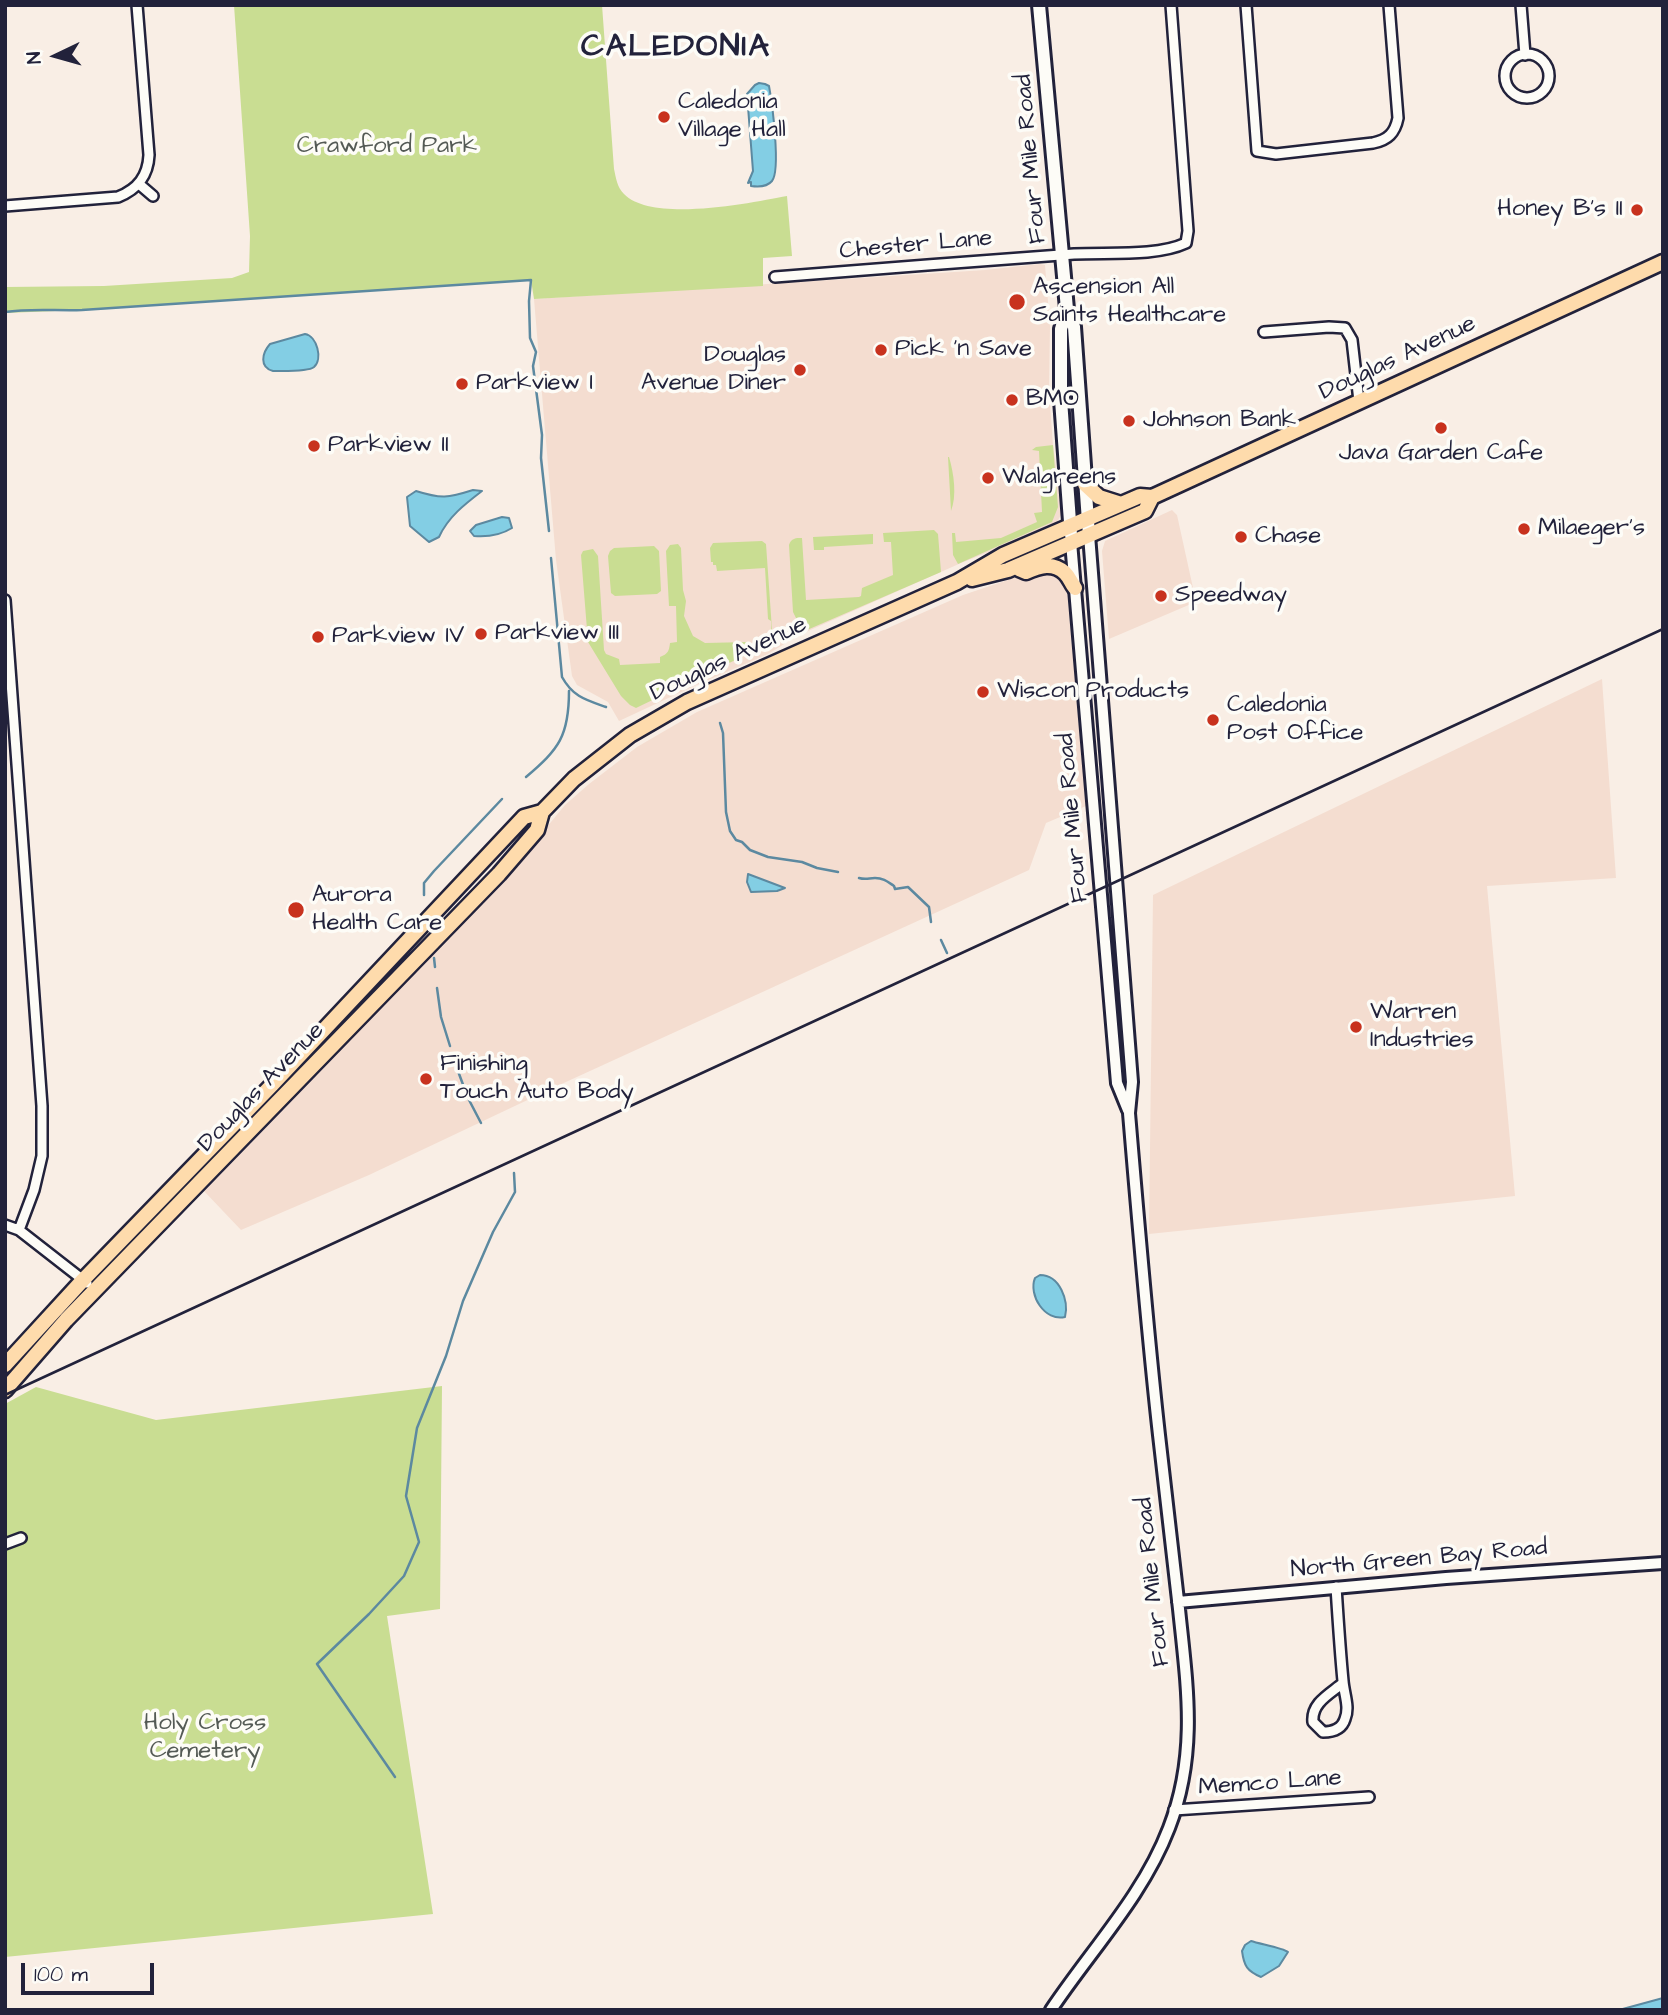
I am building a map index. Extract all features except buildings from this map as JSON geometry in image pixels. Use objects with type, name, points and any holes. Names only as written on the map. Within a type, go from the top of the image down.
[{"type":"main road","name":"Four Mile Road","points":[[1039,5],[1061,255],[1067,309],[1074,327],[1088,535]]},
{"type":"main road","name":"Douglas Avenue","points":[[5,1390],[66,1320],[499,874],[537,830],[542,812],[601,756],[657,718],[687,702],[957,582],[1003,555],[1139,496],[1152,497],[1663,262]]},
{"type":"main road","name":"Four Mile Road","points":[[1067,309],[1061,329],[1061,400],[1071,542]]},
{"type":"main road","points":[[1085,484],[1099,497],[1121,504]]},
{"type":"main road","name":"Douglas Avenue","points":[[957,582],[1015,567],[1145,511],[1152,497]]},
{"type":"main road","points":[[1015,567],[1026,572],[1042,566],[1053,566],[1068,576],[1075,588]]},
{"type":"main road","name":"Douglas Avenue","points":[[5,1365],[524,817],[542,812]]},
{"type":"street","points":[[5,206],[118,197],[128,193],[145,175],[149,155],[137,5]]},
{"type":"street","name":"Chester Lane","points":[[775,277],[1061,255],[1149,251],[1175,248],[1185,243],[1188,231],[1171,5]]},
{"type":"street","points":[[1246,5],[1257,151],[1276,154],[1373,143],[1388,138],[1393,133],[1398,118],[1389,5]]},
{"type":"street","points":[[1521,5],[1525,55]]},
{"type":"street","points":[[1525,55],[1539,58],[1548,70],[1549,78],[1543,91],[1530,98],[1516,95],[1507,85],[1505,78],[1508,65],[1518,56],[1525,55]]},
{"type":"street","points":[[139,184],[153,195]]},
{"type":"street","points":[[1264,332],[1345,328],[1352,340],[1359,401]]},
{"type":"street","name":"Four Mile Road","points":[[1051,2010],[1116,1922],[1145,1877],[1170,1827],[1181,1788],[1189,1735],[1178,1602],[1148,1341],[1129,1113],[1132,1082],[1088,535]]},
{"type":"street","name":"Four Mile Road","points":[[1071,542],[1117,1083],[1129,1113]]},
{"type":"street","points":[[5,600],[42,1106],[42,1156],[34,1190],[19,1230]]},
{"type":"street","points":[[5,1225],[19,1230],[96,1291]]},
{"type":"street","points":[[5,1544],[21,1538]]},
{"type":"street","name":"North Green Bay Road","points":[[1178,1602],[1336,1587],[1663,1563]]},
{"type":"street","points":[[1336,1587],[1347,1705],[1345,1720],[1336,1731],[1324,1732],[1313,1722],[1312,1713],[1324,1698],[1343,1683]]},
{"type":"street","name":"Memco Lane","points":[[1174,1810],[1369,1797]]},
{"type":"shaded area","points":[[1045,265],[1050,326],[1049,391],[1062,507],[1057,522],[1051,527],[961,563],[799,635],[768,654],[619,721],[608,702],[577,685],[572,676],[556,560],[534,299],[985,270]]},
{"type":"shaded area","points":[[1172,510],[1177,515],[1195,597],[1191,604],[1109,639],[1102,551],[1105,541]]},
{"type":"shaded area","points":[[1041,569],[1057,571],[1067,589],[1086,806],[1046,823],[1029,870],[369,1175],[241,1230],[203,1190],[518,862],[565,805],[637,747],[697,712],[963,595]]},
{"type":"shaded area","points":[[1602,679],[1616,878],[1487,886],[1515,1196],[1149,1234],[1153,895]]},
{"type":"green space","name":"Crawford Park","points":[[234,5],[602,5],[614,169],[624,194],[638,203],[656,208],[678,209],[727,206],[787,196],[792,256],[763,258],[763,286],[534,299],[531,280],[5,313],[5,287],[104,286],[232,278],[249,272],[250,236]]},
{"type":"green space","points":[[1053,445],[1058,507],[1052,522],[958,564],[953,555],[952,533],[955,533],[956,542],[1001,538],[1037,522],[1034,513],[1042,512],[1039,451],[1032,450]]},
{"type":"green space","points":[[948,457],[954,485],[951,511]]},
{"type":"green space","points":[[934,530],[938,534],[941,572],[807,630],[798,622],[793,612],[789,545],[792,540],[802,538],[806,600],[859,597],[862,588],[893,575],[891,542],[884,542],[883,533]]},
{"type":"green space","points":[[873,534],[873,544],[814,550],[813,537]]},
{"type":"green space","points":[[762,541],[766,544],[773,644],[758,652],[756,648],[767,641],[771,630],[765,568],[717,571],[716,565],[711,562],[710,548],[713,543]]},
{"type":"green space","points":[[678,544],[681,548],[686,601],[684,616],[693,636],[705,643],[749,642],[754,651],[636,708],[621,696],[588,642],[581,555],[583,551],[593,549],[598,556],[606,654],[619,659],[620,665],[660,663],[660,657],[668,652],[670,643],[677,642],[676,606],[669,606],[666,551],[670,545]]},
{"type":"green space","points":[[654,546],[659,551],[661,591],[657,594],[615,596],[611,593],[608,556],[610,551],[614,548]]},
{"type":"green space","name":"Holy Cross Cemetery","points":[[442,1386],[440,1609],[387,1616],[433,1914],[5,1957],[5,1404],[36,1387],[156,1420]]},
{"type":"water","points":[[759,83],[769,86],[776,164],[770,183],[751,186],[751,182],[748,183],[753,171],[747,94]]},
{"type":"water","points":[[305,334],[313,339],[317,348],[318,359],[314,367],[273,371],[266,366],[264,355],[270,344]]},
{"type":"water","points":[[473,490],[482,491],[452,517],[439,537],[429,542],[410,526],[407,497],[416,491],[444,496]]},
{"type":"water","points":[[502,517],[509,518],[512,528],[499,534],[484,536],[474,536],[470,531],[476,525]]},
{"type":"water","points":[[748,874],[785,888],[751,892],[747,882]]},
{"type":"water","points":[[1040,1275],[1053,1279],[1062,1290],[1066,1304],[1065,1317],[1051,1315],[1040,1306],[1033,1285],[1035,1278]]},
{"type":"water","points":[[1251,1941],[1288,1952],[1279,1966],[1261,1977],[1252,1973],[1244,1961],[1242,1951]]},
{"type":"water","points":[[1663,1998],[1663,2010],[1619,2010]]},
{"type":"waterway","points":[[5,312],[82,310],[531,280],[530,338],[536,352],[533,366],[542,435],[541,458],[549,531]]},
{"type":"waterway","points":[[551,558],[562,677],[575,693],[606,707]]},
{"type":"waterway","points":[[526,777],[547,758],[560,740],[567,719],[569,691]]},
{"type":"waterway","points":[[720,723],[723,733],[726,812],[730,831],[736,840],[750,850],[768,857],[802,862],[838,872]]},
{"type":"waterway","points":[[424,895],[424,883],[502,799]]},
{"type":"waterway","points":[[859,878],[886,880],[895,889],[908,887],[929,907],[931,922]]},
{"type":"waterway","points":[[941,940],[947,953]]},
{"type":"waterway","points":[[434,958],[435,967]]},
{"type":"waterway","points":[[437,988],[441,1017],[450,1046]]},
{"type":"waterway","points":[[452,1055],[468,1098],[481,1123]]},
{"type":"waterway","points":[[395,1777],[317,1664],[404,1576],[419,1542],[406,1496],[417,1428],[446,1356],[463,1301],[493,1232],[515,1192],[514,1173]]},
{"type":"railway","points":[[5,1395],[1663,629]]},
{"type":"place","name":"Caledonia Village Hall","points":[[664,117]]},
{"type":"place","name":"Honey B's II","points":[[1637,210]]},
{"type":"place","name":"Ascension All Saints Healthcare","points":[[1017,302]]},
{"type":"place","name":"Pick 'n Save","points":[[881,350]]},
{"type":"place","name":"Douglas Avenue Diner","points":[[800,370]]},
{"type":"place","name":"Parkview I","points":[[462,384]]},
{"type":"place","name":"BMO","points":[[1012,400]]},
{"type":"place","name":"Johnson Bank","points":[[1129,421]]},
{"type":"place","name":"Java Garden Cafe","points":[[1441,428]]},
{"type":"place","name":"Parkview II","points":[[314,446]]},
{"type":"place","name":"Walgreens","points":[[988,478]]},
{"type":"place","name":"Milaeger's","points":[[1524,529]]},
{"type":"place","name":"Chase","points":[[1241,537]]},
{"type":"place","name":"Speedway","points":[[1161,596]]},
{"type":"place","name":"Parkview III","points":[[481,634]]},
{"type":"place","name":"Parkview IV","points":[[318,637]]},
{"type":"place","name":"Wiscon Products","points":[[983,692]]},
{"type":"place","name":"Caledonia Post Office","points":[[1213,720]]},
{"type":"place","name":"Aurora Health Care","points":[[296,910]]},
{"type":"place","name":"Warren Industries","points":[[1356,1027]]},
{"type":"place","name":"Finishing Touch Auto Body","points":[[426,1079]]},
{"type":"district","name":"CALEDONIA","points":[[676,48]]}]
